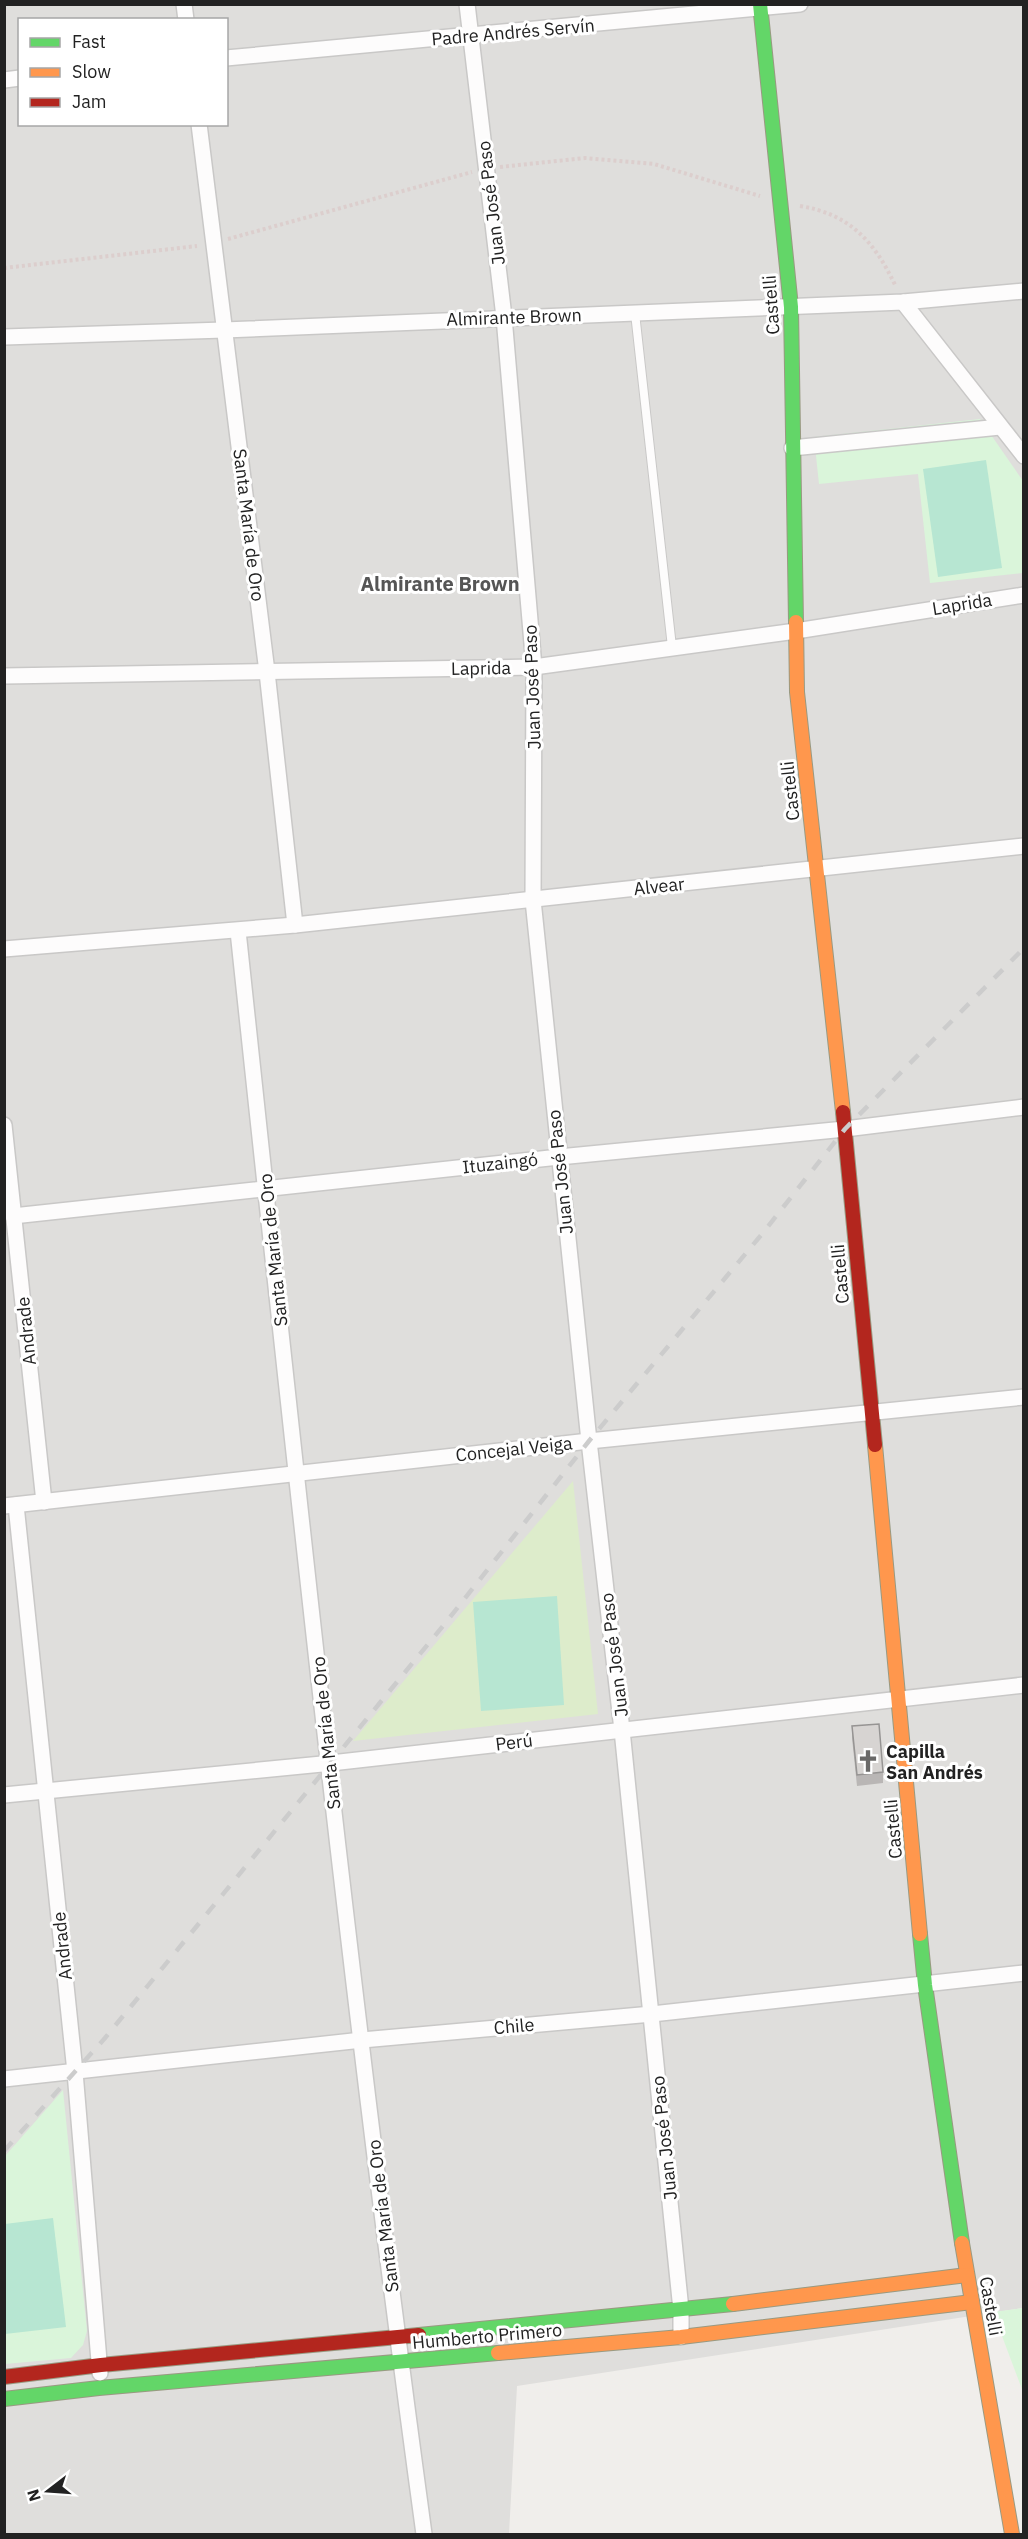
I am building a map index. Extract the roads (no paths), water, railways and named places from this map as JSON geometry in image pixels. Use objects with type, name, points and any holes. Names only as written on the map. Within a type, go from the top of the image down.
[{"type":"street","name":"Juan José Paso","points":[[467,4],[504,317],[534,666],[533,900],[652,2014],[681,2310],[681,2337]]},
{"type":"street","name":"Padre Andrés Servín","points":[[228,58],[800,4]]},
{"type":"street","name":"Castelli","points":[[760,7],[791,307],[797,692],[845,1129],[925,1984],[967,2275],[1012,2535]]},
{"type":"street","name":"Santa María de Oro","points":[[199,126],[267,672],[295,925]]},
{"type":"street","name":"Almirante Brown","points":[[4,337],[903,302],[1023,291]]},
{"type":"street","points":[[903,302],[1023,456]]},
{"type":"street","points":[[792,448],[1000,427]]},
{"type":"street","name":"Laprida","points":[[4,676],[534,666],[796,631],[1023,594]]},
{"type":"street","name":"Alvear","points":[[4,949],[238,931],[1023,846]]},
{"type":"street","name":"Santa María de Oro","points":[[238,931],[329,1763],[400,2361],[424,2535]]},
{"type":"street","name":"Ituzaingó","points":[[13,1216],[559,1157],[845,1129],[1023,1107]]},
{"type":"street","name":"Andrade","points":[[4,1125],[13,1216],[10,1237],[44,1502]]},
{"type":"street","name":"Concejal Veiga","points":[[10,1505],[589,1441],[1023,1397]]},
{"type":"street","name":"Andrade","points":[[10,1505],[45,1791],[75,2072],[101,2365],[99,2388]]},
{"type":"street","name":"Perú","points":[[4,1795],[329,1763],[1023,1685]]},
{"type":"street","name":"Chile","points":[[4,2079],[362,2040],[652,2014],[1023,1973]]},
{"type":"street","name":"Humberto Primero","points":[[4,2377],[101,2365],[681,2310],[967,2275]]},
{"type":"street","name":"Humberto Primero","points":[[4,2398],[681,2337],[972,2302]]},
{"type":"lane","points":[[635,312],[672,647]]},
{"type":"railway","points":[[4,2151],[105,2038],[447,1621],[589,1441],[762,1234],[845,1129],[1024,948]]},
{"type":"place","name":"Capilla San Andrés","points":[[868,1761]]},
{"type":"district","name":"Almirante Brown","points":[[440,583]]}]
